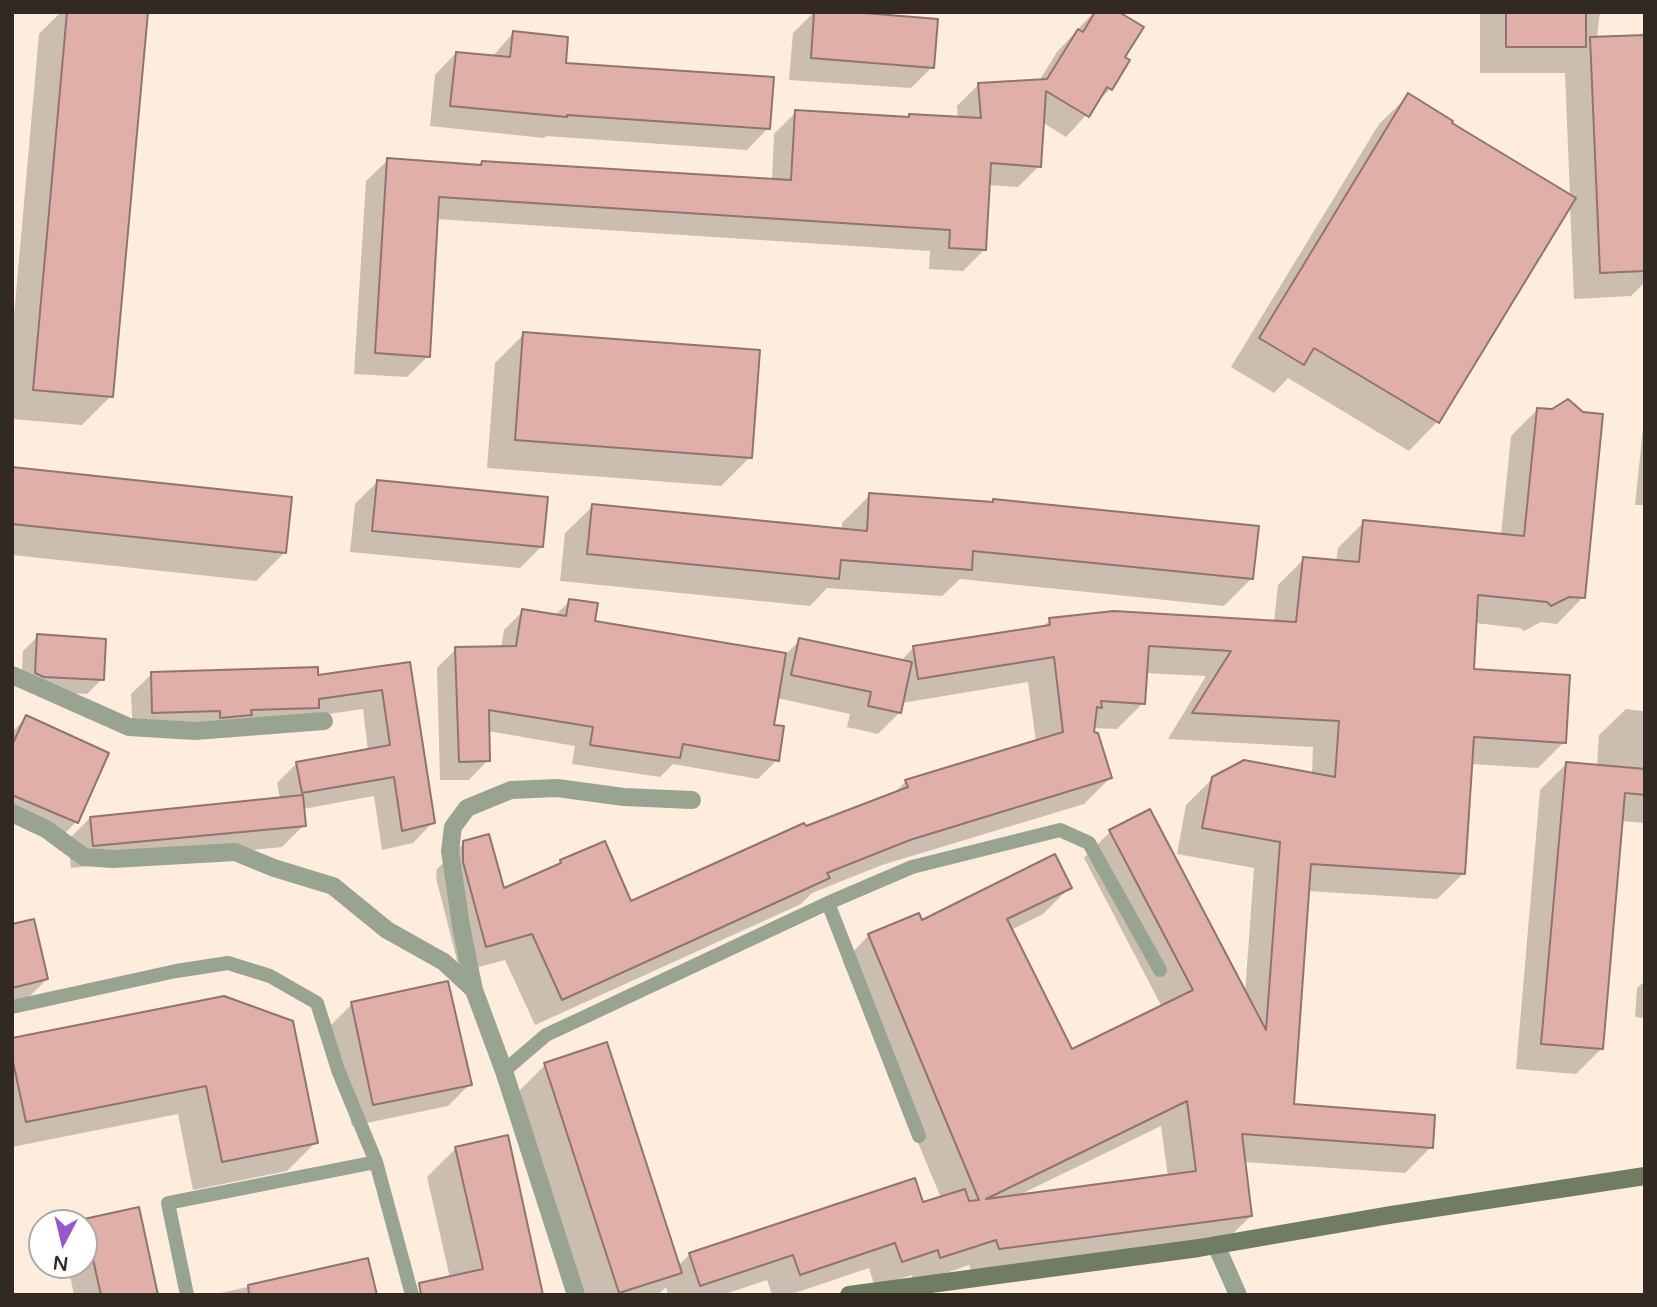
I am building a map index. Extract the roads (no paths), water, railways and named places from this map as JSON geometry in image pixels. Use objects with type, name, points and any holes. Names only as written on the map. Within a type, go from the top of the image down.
[{"type":"street","points":[[12,675],[130,727],[195,731],[324,722]]},
{"type":"street","points":[[576,1295],[504,1071],[474,990],[450,851],[453,827],[467,808],[511,790],[557,788],[624,797],[692,800]]},
{"type":"street","points":[[12,813],[46,829],[84,857],[113,859],[235,852],[274,868],[333,886],[387,930],[444,962],[474,990]]},
{"type":"street","points":[[849,1295],[1216,1245],[1390,1214],[1645,1176]]},
{"type":"street","points":[[1216,1245],[1238,1295]]},
{"type":"lane","points":[[504,1071],[547,1035],[828,903],[912,867],[1060,830],[1089,843],[1160,970]]},
{"type":"lane","points":[[828,903],[919,1136]]},
{"type":"lane","points":[[12,1007],[176,971],[228,963],[270,976],[317,1003],[338,1069],[376,1163],[412,1295]]},
{"type":"lane","points":[[187,1295],[168,1203],[376,1163]]}]
